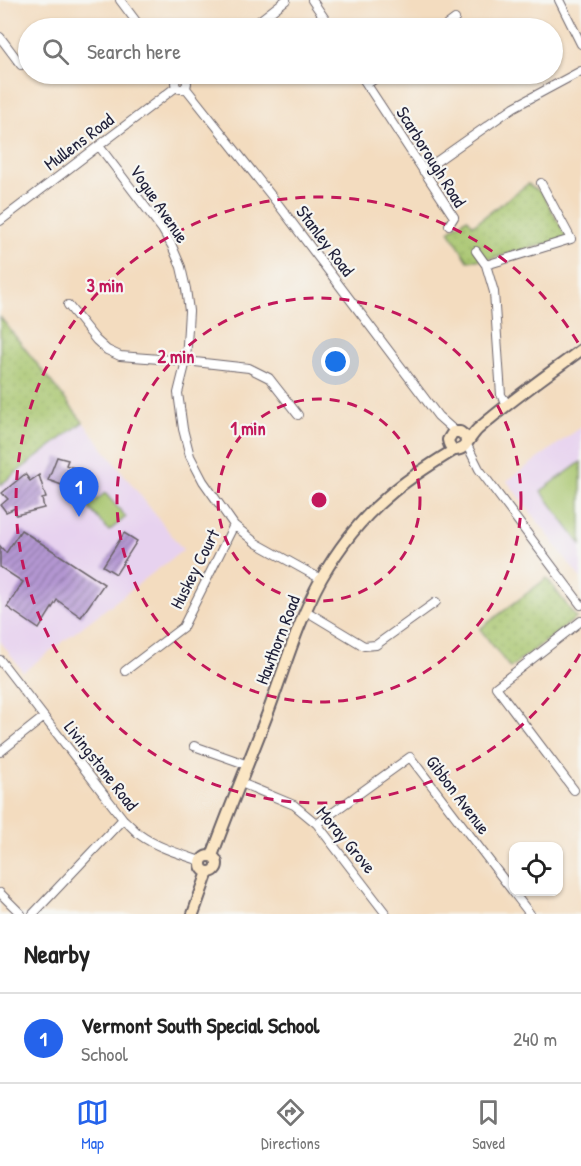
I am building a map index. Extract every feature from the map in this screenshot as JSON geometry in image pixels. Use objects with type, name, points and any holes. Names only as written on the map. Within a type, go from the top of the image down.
[{"type":"main road","name":"Hawthorn Road","points":[[466,442],[491,417],[581,350]]},
{"type":"main road","name":"Hawthorn Road","points":[[195,913],[208,872],[213,872],[217,867],[218,862],[207,859],[241,783],[306,611],[321,579],[340,550],[386,497],[424,469],[453,440],[491,417]]},
{"type":"main road","points":[[453,440],[463,434],[466,442]]},
{"type":"street","points":[[120,0],[134,18]]},
{"type":"street","points":[[263,18],[286,0]]},
{"type":"street","points":[[312,0],[324,18]]},
{"type":"street","points":[[559,0],[581,44]]},
{"type":"street","points":[[0,37],[18,61]]},
{"type":"street","points":[[563,81],[581,71]]},
{"type":"street","name":"Mullens Road","points":[[0,221],[176,84]]},
{"type":"street","name":"Stanley Road","points":[[186,84],[438,416],[453,440],[479,470],[581,605]]},
{"type":"street","name":"Scarborough Road","points":[[367,84],[454,217],[449,225]]},
{"type":"street","points":[[423,171],[514,107],[557,84]]},
{"type":"street","name":"Vogue Avenue","points":[[99,146],[162,229],[181,267],[189,311],[186,361],[178,393],[183,429],[190,456],[203,481],[234,525],[256,543],[321,579]]},
{"type":"street","points":[[486,265],[573,242],[541,183]]},
{"type":"street","points":[[476,251],[486,265],[494,292],[501,395],[507,405]]},
{"type":"street","points":[[68,305],[107,350],[120,356],[249,368],[269,378],[298,415]]},
{"type":"street","name":"Stanley Road","points":[[466,442],[479,470]]},
{"type":"street","name":"Huskey Court","points":[[125,671],[183,627],[234,525]]},
{"type":"street","points":[[306,611],[364,646],[376,645],[436,602]]},
{"type":"street","points":[[574,790],[496,687],[581,621]]},
{"type":"street","name":"Livingstone Road","points":[[0,660],[123,819],[142,837],[159,846],[207,859]]},
{"type":"street","points":[[0,752],[44,717]]},
{"type":"street","points":[[194,746],[248,765]]},
{"type":"street","name":"Gibbon Avenue","points":[[317,824],[410,757],[530,914]]},
{"type":"street","name":"Moray Grove","points":[[241,783],[294,805],[317,824],[386,914]]},
{"type":"street","points":[[33,914],[123,819]]},
{"type":"street","points":[[0,893],[21,914]]},
{"type":"shaded area","points":[[83,422],[183,550],[23,672],[0,641],[0,485]]},
{"type":"shaded area","points":[[581,427],[581,579],[507,481]]},
{"type":"green space","points":[[528,184],[542,193],[567,238],[493,258],[468,261],[449,231],[467,218],[473,225]]},
{"type":"green space","points":[[0,317],[83,422],[0,485]]},
{"type":"green space","points":[[581,462],[581,545],[541,491]]},
{"type":"green space","points":[[105,493],[126,517],[109,531],[88,507]]},
{"type":"green space","points":[[547,578],[576,618],[510,668],[480,629]]},
{"type":"building","points":[[57,457],[68,460],[66,465],[77,469],[70,488],[48,480]]},
{"type":"building","points":[[25,474],[30,481],[39,475],[46,498],[42,499],[44,508],[16,515],[15,508],[6,512],[1,505],[8,499],[2,493]]},
{"type":"building","points":[[21,530],[104,584],[81,617],[57,600],[39,629],[7,607],[23,582],[0,567],[0,546],[6,553]]},
{"type":"building","points":[[124,533],[137,541],[116,574],[103,566]]},
{"type":"place","name":"Vermont South Special School","points":[[79,517]]}]
